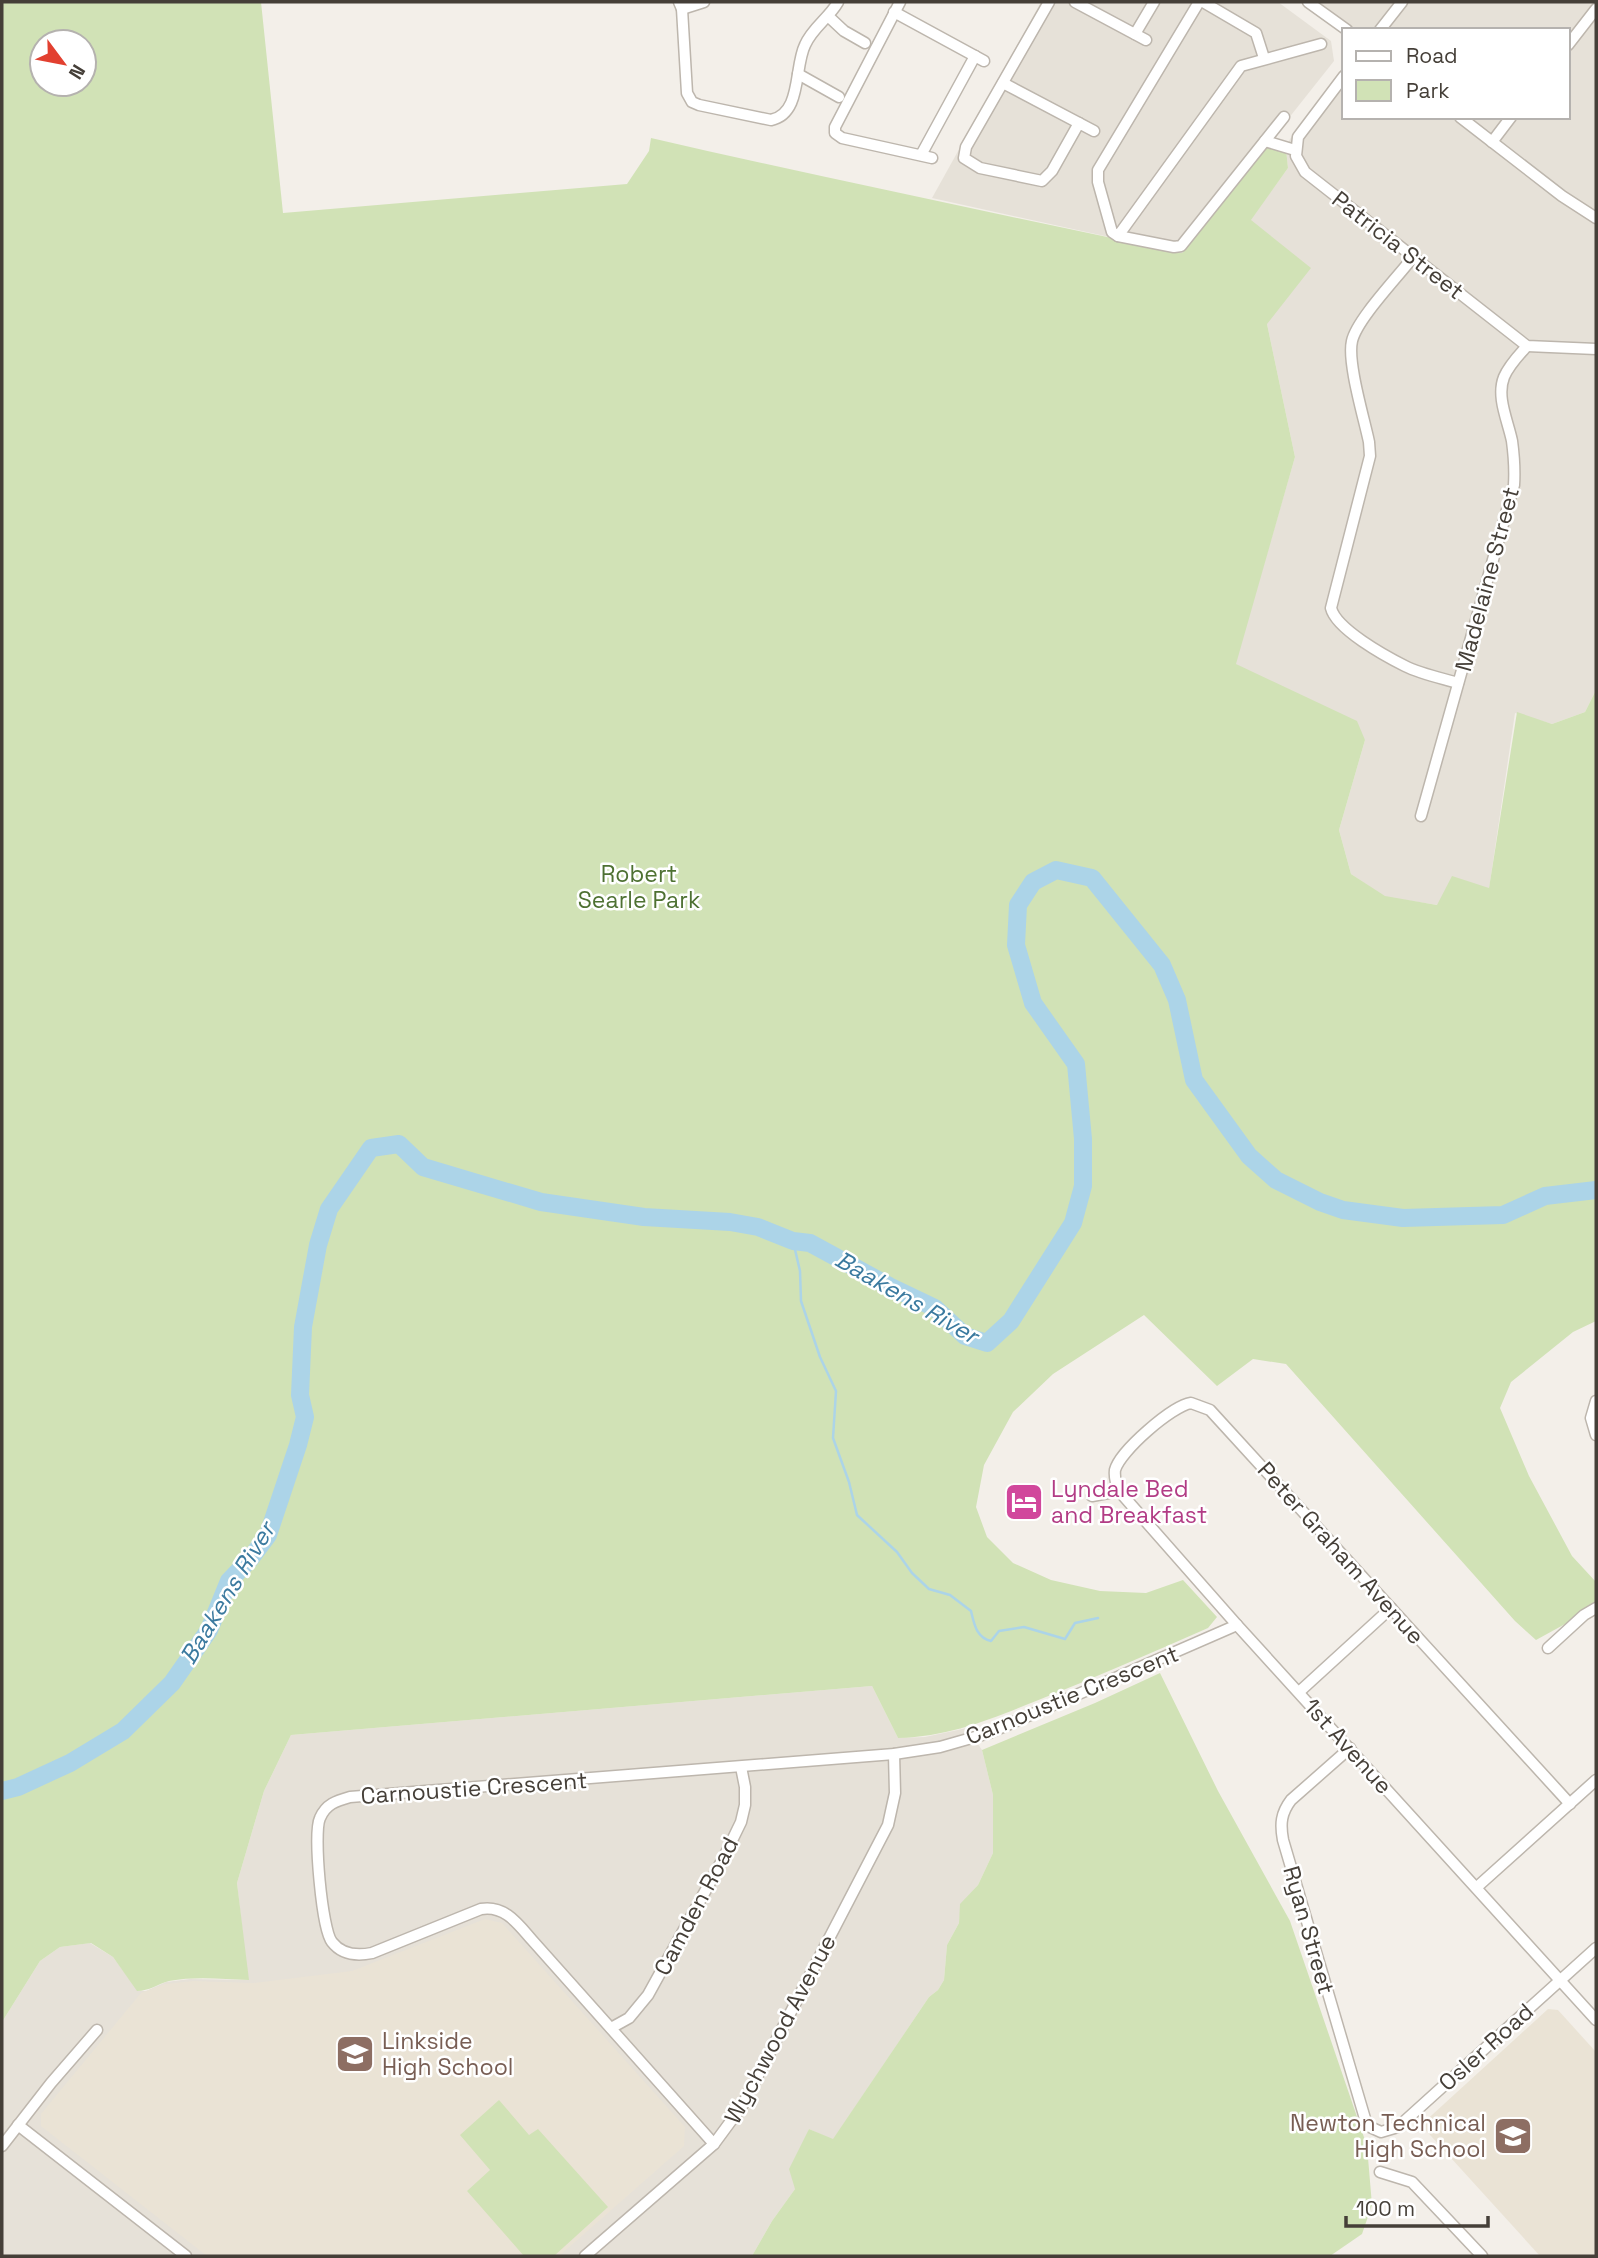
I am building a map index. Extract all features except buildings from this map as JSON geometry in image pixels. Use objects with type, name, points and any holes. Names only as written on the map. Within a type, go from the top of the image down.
[{"type":"street","points":[[704,2],[681,5],[687,93],[690,99],[696,104],[775,120],[786,111],[796,89],[799,60],[805,44],[829,17],[838,2]]},
{"type":"street","points":[[1049,2],[964,151],[964,158],[970,164],[1042,181],[1052,172],[1079,123]]},
{"type":"street","points":[[1075,2],[1146,40]]},
{"type":"street","points":[[1135,34],[1154,2]]},
{"type":"street","points":[[1264,58],[1255,33],[1201,2],[1098,170],[1098,182],[1110,228],[1118,236],[1181,246],[1284,117]]},
{"type":"street","points":[[1308,2],[1344,28]]},
{"type":"street","points":[[1382,28],[1402,2]]},
{"type":"street","points":[[921,155],[979,59],[897,7],[834,129],[836,135],[842,138],[932,158]]},
{"type":"street","points":[[1570,42],[1596,9]]},
{"type":"street","points":[[829,17],[844,31],[865,43]]},
{"type":"street","points":[[1118,236],[1238,68],[1264,58],[1321,44]]},
{"type":"street","points":[[798,74],[839,97]]},
{"type":"street","points":[[1265,141],[1296,150],[1301,131],[1342,79]]},
{"type":"street","points":[[1003,83],[1094,131]]},
{"type":"street","points":[[1463,119],[1562,197],[1596,218]]},
{"type":"street","points":[[1492,142],[1509,119]]},
{"type":"street","name":"Patricia Street","points":[[1296,150],[1305,172],[1527,345]]},
{"type":"street","points":[[1413,257],[1353,337],[1351,358],[1370,456],[1331,608],[1342,625],[1404,665],[1458,683]]},
{"type":"street","points":[[1527,345],[1596,349]]},
{"type":"street","name":"Madelaine Street","points":[[1421,817],[1514,485],[1515,466],[1502,386],[1510,367],[1527,345]]},
{"type":"street","points":[[1596,1401],[1591,1418],[1596,1435]]},
{"type":"street","name":"Peter Graham Avenue","points":[[1119,1491],[1115,1474],[1123,1455],[1172,1409],[1191,1403],[1202,1405],[1214,1414],[1570,1804]]},
{"type":"street","points":[[1092,1496],[1119,1491]]},
{"type":"street","name":"1st Avenue","points":[[1119,1491],[1237,1625],[1596,2020]]},
{"type":"street","points":[[1298,1692],[1391,1608]]},
{"type":"street","points":[[1548,1648],[1584,1615],[1596,1608]]},
{"type":"street","name":"Carnoustie Crescent","points":[[714,2144],[509,1915],[497,1910],[481,1909],[372,1953],[355,1955],[338,1948],[325,1928],[317,1838],[320,1816],[329,1805],[350,1797],[894,1754],[940,1746],[989,1733],[1237,1625]]},
{"type":"street","name":"Ryan Street","points":[[1350,1748],[1292,1800],[1280,1824],[1312,1944],[1366,2122],[1376,2131]]},
{"type":"street","name":"Wychwood Avenue","points":[[585,2256],[714,2144],[742,2106],[888,1825],[895,1793],[894,1754]]},
{"type":"street","name":"Camden Road","points":[[611,2028],[629,2018],[648,1995],[724,1857],[741,1822],[745,1805],[741,1767]]},
{"type":"street","points":[[1477,1887],[1596,1780]]},
{"type":"street","name":"Osler Road","points":[[1376,2131],[1386,2132],[1398,2127],[1596,1948]]},
{"type":"street","points":[[2,2146],[97,2030]]},
{"type":"street","points":[[18,2126],[186,2256]]},
{"type":"street","points":[[1380,2172],[1412,2182],[1482,2256]]},
{"type":"shaded area","points":[[1041,2],[1278,2],[1331,41],[1334,61],[1182,253],[932,198]]},
{"type":"shaded area","points":[[1317,2],[1596,2],[1596,690],[1585,712],[1552,724],[1515,713],[1489,889],[1438,905],[1385,897],[1351,874],[1339,830],[1365,740],[1235,664],[1295,457],[1267,324],[1250,220],[1288,168],[1286,149],[1290,139],[1342,69],[1342,119],[1570,119],[1570,28],[1353,28]]},
{"type":"shaded area","points":[[872,1686],[898,1738],[925,1737],[967,1728],[982,1750],[993,1795],[993,1853],[978,1885],[961,1904],[959,1923],[947,1945],[944,1980],[938,1990],[929,1997],[833,2140],[809,2129],[795,2189],[752,2256],[2,2256],[2,2022],[40,1961],[60,1947],[90,1943],[113,1957],[138,1991],[146,1991],[166,1982],[190,1979],[248,1980],[237,1883],[264,1791],[291,1735]]},
{"type":"shaded area","name":"Linkside High School","points":[[485,1919],[502,1923],[685,2127],[684,2146],[559,2256],[207,2256],[41,2126],[41,2114],[141,1993],[165,1984],[193,1981],[253,1983],[352,1971]]},
{"type":"shaded area","name":"Newton Technical High School","points":[[1548,2009],[1558,2010],[1596,2052],[1596,2256],[1540,2256],[1421,2125]]},
{"type":"green space","name":"Robert Searle Park","points":[[2,2],[261,2],[283,213],[627,184],[649,151],[651,138],[1182,253],[1266,147],[1286,149],[1288,168],[1251,220],[1311,268],[1267,324],[1295,457],[1236,664],[1357,721],[1365,740],[1339,830],[1351,874],[1385,896],[1437,905],[1452,876],[1489,888],[1517,712],[1552,724],[1585,712],[1596,690],[1596,1321],[1573,1332],[1511,1382],[1500,1408],[1529,1476],[1572,1556],[1596,1582],[1596,1607],[1536,1640],[1515,1621],[1286,1364],[1253,1359],[1217,1386],[1144,1315],[1053,1374],[1013,1412],[984,1465],[976,1507],[987,1537],[1013,1563],[1051,1580],[1100,1591],[1146,1593],[1183,1580],[1217,1617],[1208,1628],[1002,1715],[969,1726],[917,1737],[898,1738],[872,1686],[291,1735],[264,1791],[237,1883],[249,1980],[179,1979],[137,1991],[113,1957],[91,1943],[60,1947],[40,1961],[2,2022]]},
{"type":"green space","points":[[1160,1673],[1218,1791],[1290,1921],[1367,2146],[1372,2205],[1362,2234],[1330,2256],[752,2256],[795,2189],[789,2169],[809,2129],[833,2139],[929,1997],[938,1990],[944,1980],[947,1945],[959,1923],[960,1904],[978,1885],[993,1853],[993,1795],[982,1750]]},
{"type":"green space","points":[[499,2100],[529,2135],[538,2129],[608,2207],[554,2256],[524,2256],[467,2191],[490,2170],[460,2135]]},
{"type":"waterway","name":"Baakens River","points":[[2,1791],[18,1787],[70,1763],[123,1731],[172,1683],[209,1630],[229,1581],[268,1535],[305,1417],[300,1395],[303,1327],[318,1245],[329,1209],[371,1148],[399,1144],[423,1167],[541,1202],[644,1217],[730,1222],[758,1227],[793,1241],[810,1243],[935,1308],[965,1336],[987,1343],[1011,1321],[1073,1223],[1083,1186],[1083,1139],[1076,1064],[1033,1003],[1016,945],[1018,905],[1033,882],[1056,870],[1092,878],[1162,965],[1177,1000],[1194,1080],[1249,1156],[1276,1180],[1343,1210],[1403,1218],[1503,1215],[1545,1196],[1596,1190]]},
{"type":"waterway","points":[[793,1241],[800,1271],[801,1301],[820,1357],[836,1391],[833,1438],[849,1482],[857,1515],[897,1552],[912,1573],[929,1589],[950,1595],[971,1611],[976,1629],[986,1639],[991,1641],[999,1631],[1024,1627],[1065,1639],[1075,1623],[1098,1618]]},
{"type":"place","name":"Lyndale Bed and Breakfast","points":[[1024,1502]]},
{"type":"place","name":"Linkside High School","points":[[355,2054]]},
{"type":"place","name":"Newton Technical High School","points":[[1513,2136]]}]
